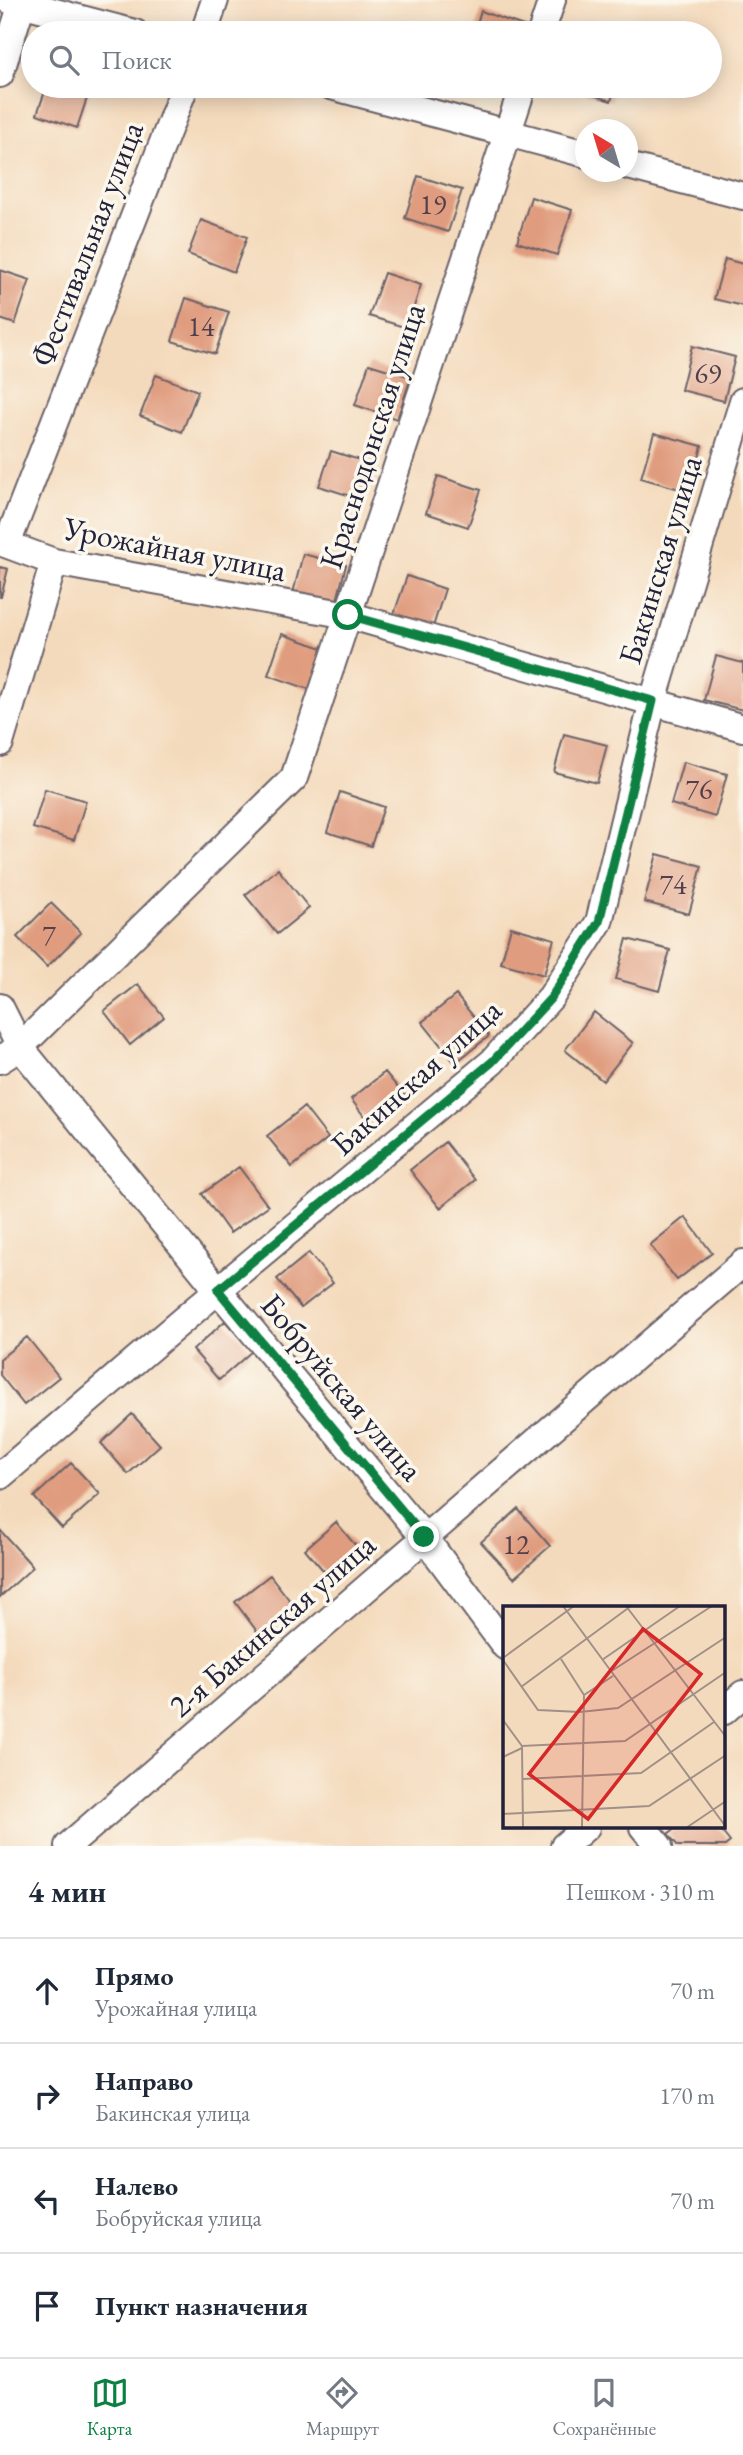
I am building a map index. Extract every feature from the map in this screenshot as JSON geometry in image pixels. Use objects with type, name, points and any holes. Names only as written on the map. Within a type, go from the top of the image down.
[{"type":"street","points":[[208,21],[215,0]]},
{"type":"street","points":[[545,21],[552,0]]},
{"type":"street","points":[[0,74],[18,1],[91,21]]},
{"type":"street","name":"Фестивальная улица","points":[[3,543],[180,98]]},
{"type":"street","points":[[376,98],[575,151]]},
{"type":"street","name":"Краснодонская улица","points":[[10,1054],[294,778],[519,98]]},
{"type":"street","points":[[638,169],[743,196]]},
{"type":"street","name":"Бакинская улица","points":[[0,1476],[492,1062],[551,998],[599,922],[653,701],[743,401]]},
{"type":"street","name":"Урожайная улица","points":[[3,543],[54,562],[348,615],[743,728]]},
{"type":"street","points":[[0,744],[54,562]]},
{"type":"street","name":"Бобруйская улица","points":[[0,1007],[10,1054],[218,1290],[424,1537],[503,1643]]},
{"type":"street","name":"2-я Бакинская улица","points":[[68,1846],[743,1263]]},
{"type":"street","points":[[726,1708],[743,1694]]},
{"type":"street","points":[[564,1846],[585,1828]]},
{"type":"street","points":[[644,1828],[659,1846]]},
{"type":"building","points":[[481,11],[509,21],[478,21]]},
{"type":"building","points":[[43,98],[87,98],[77,128],[37,114]]},
{"type":"building","points":[[418,176],[462,190],[448,232],[405,218]]},
{"type":"building","points":[[531,197],[572,210],[557,255],[517,242]]},
{"type":"building","points":[[201,220],[247,237],[234,272],[188,254]]},
{"type":"building","points":[[725,259],[743,264],[743,306],[714,299]]},
{"type":"building","points":[[0,270],[30,280],[15,324],[0,319]]},
{"type":"building","points":[[384,273],[421,285],[407,328],[369,316]]},
{"type":"building","points":[[186,298],[229,312],[215,354],[172,341]]},
{"type":"building","points":[[692,346],[735,357],[724,401],[681,390]]},
{"type":"building","points":[[369,364],[411,377],[397,419],[355,405]]},
{"type":"building","points":[[156,375],[198,391],[182,432],[140,416]]},
{"type":"building","points":[[654,433],[702,446],[690,492],[641,478]]},
{"type":"building","points":[[331,451],[372,464],[360,499],[319,486]]},
{"type":"building","points":[[438,476],[481,490],[468,527],[426,513]]},
{"type":"building","points":[[303,554],[346,565],[335,608],[292,597]]},
{"type":"building","points":[[0,567],[8,569],[1,597],[0,597]]},
{"type":"building","points":[[407,576],[445,589],[432,630],[393,617]]},
{"type":"building","points":[[282,634],[328,650],[314,691],[268,675]]},
{"type":"building","points":[[716,656],[743,663],[743,710],[704,700]]},
{"type":"building","points":[[564,734],[607,745],[597,783],[554,772]]},
{"type":"building","points":[[683,762],[727,774],[715,817],[671,804]]},
{"type":"building","points":[[45,789],[86,801],[74,840],[33,828]]},
{"type":"building","points":[[340,792],[384,807],[371,846],[327,832]]},
{"type":"building","points":[[657,854],[702,866],[689,914],[644,902]]},
{"type":"building","points":[[278,869],[309,908],[277,934],[245,895]]},
{"type":"building","points":[[51,903],[81,933],[47,967],[17,937]]},
{"type":"building","points":[[511,927],[554,939],[544,975],[501,963]]},
{"type":"building","points":[[627,939],[670,950],[659,991],[616,979]]},
{"type":"building","points":[[138,984],[164,1017],[130,1045],[104,1011]]},
{"type":"building","points":[[456,995],[489,1036],[455,1063],[422,1022]]},
{"type":"building","points":[[594,1012],[633,1043],[603,1081],[565,1050]]},
{"type":"building","points":[[385,1072],[408,1100],[373,1128],[351,1099]]},
{"type":"building","points":[[304,1107],[328,1138],[292,1167],[267,1136]]},
{"type":"building","points":[[445,1142],[475,1180],[440,1208],[410,1170]]},
{"type":"building","points":[[239,1167],[268,1206],[230,1233],[202,1194]]},
{"type":"building","points":[[685,1217],[712,1253],[677,1280],[650,1245]]},
{"type":"building","points":[[309,1253],[333,1283],[301,1308],[277,1279]]},
{"type":"building","points":[[225,1321],[252,1351],[219,1380],[193,1350]]},
{"type":"building","points":[[27,1337],[59,1377],[24,1405],[0,1375],[0,1359]]},
{"type":"building","points":[[132,1414],[160,1445],[128,1474],[101,1443]]},
{"type":"building","points":[[71,1463],[100,1494],[62,1528],[34,1497]]},
{"type":"building","points":[[518,1509],[550,1546],[514,1578],[481,1542]]},
{"type":"building","points":[[336,1522],[365,1557],[334,1583],[305,1549]]},
{"type":"building","points":[[0,1530],[33,1567],[0,1597]]},
{"type":"building","points":[[270,1575],[297,1610],[262,1638],[235,1602]]},
{"type":"building","points":[[676,1828],[719,1828],[730,1842],[725,1846],[678,1846],[668,1834]]},
{"type":"route","points":[[348,615],[653,701],[599,922],[551,998],[492,1062],[218,1290],[424,1537]]}]
